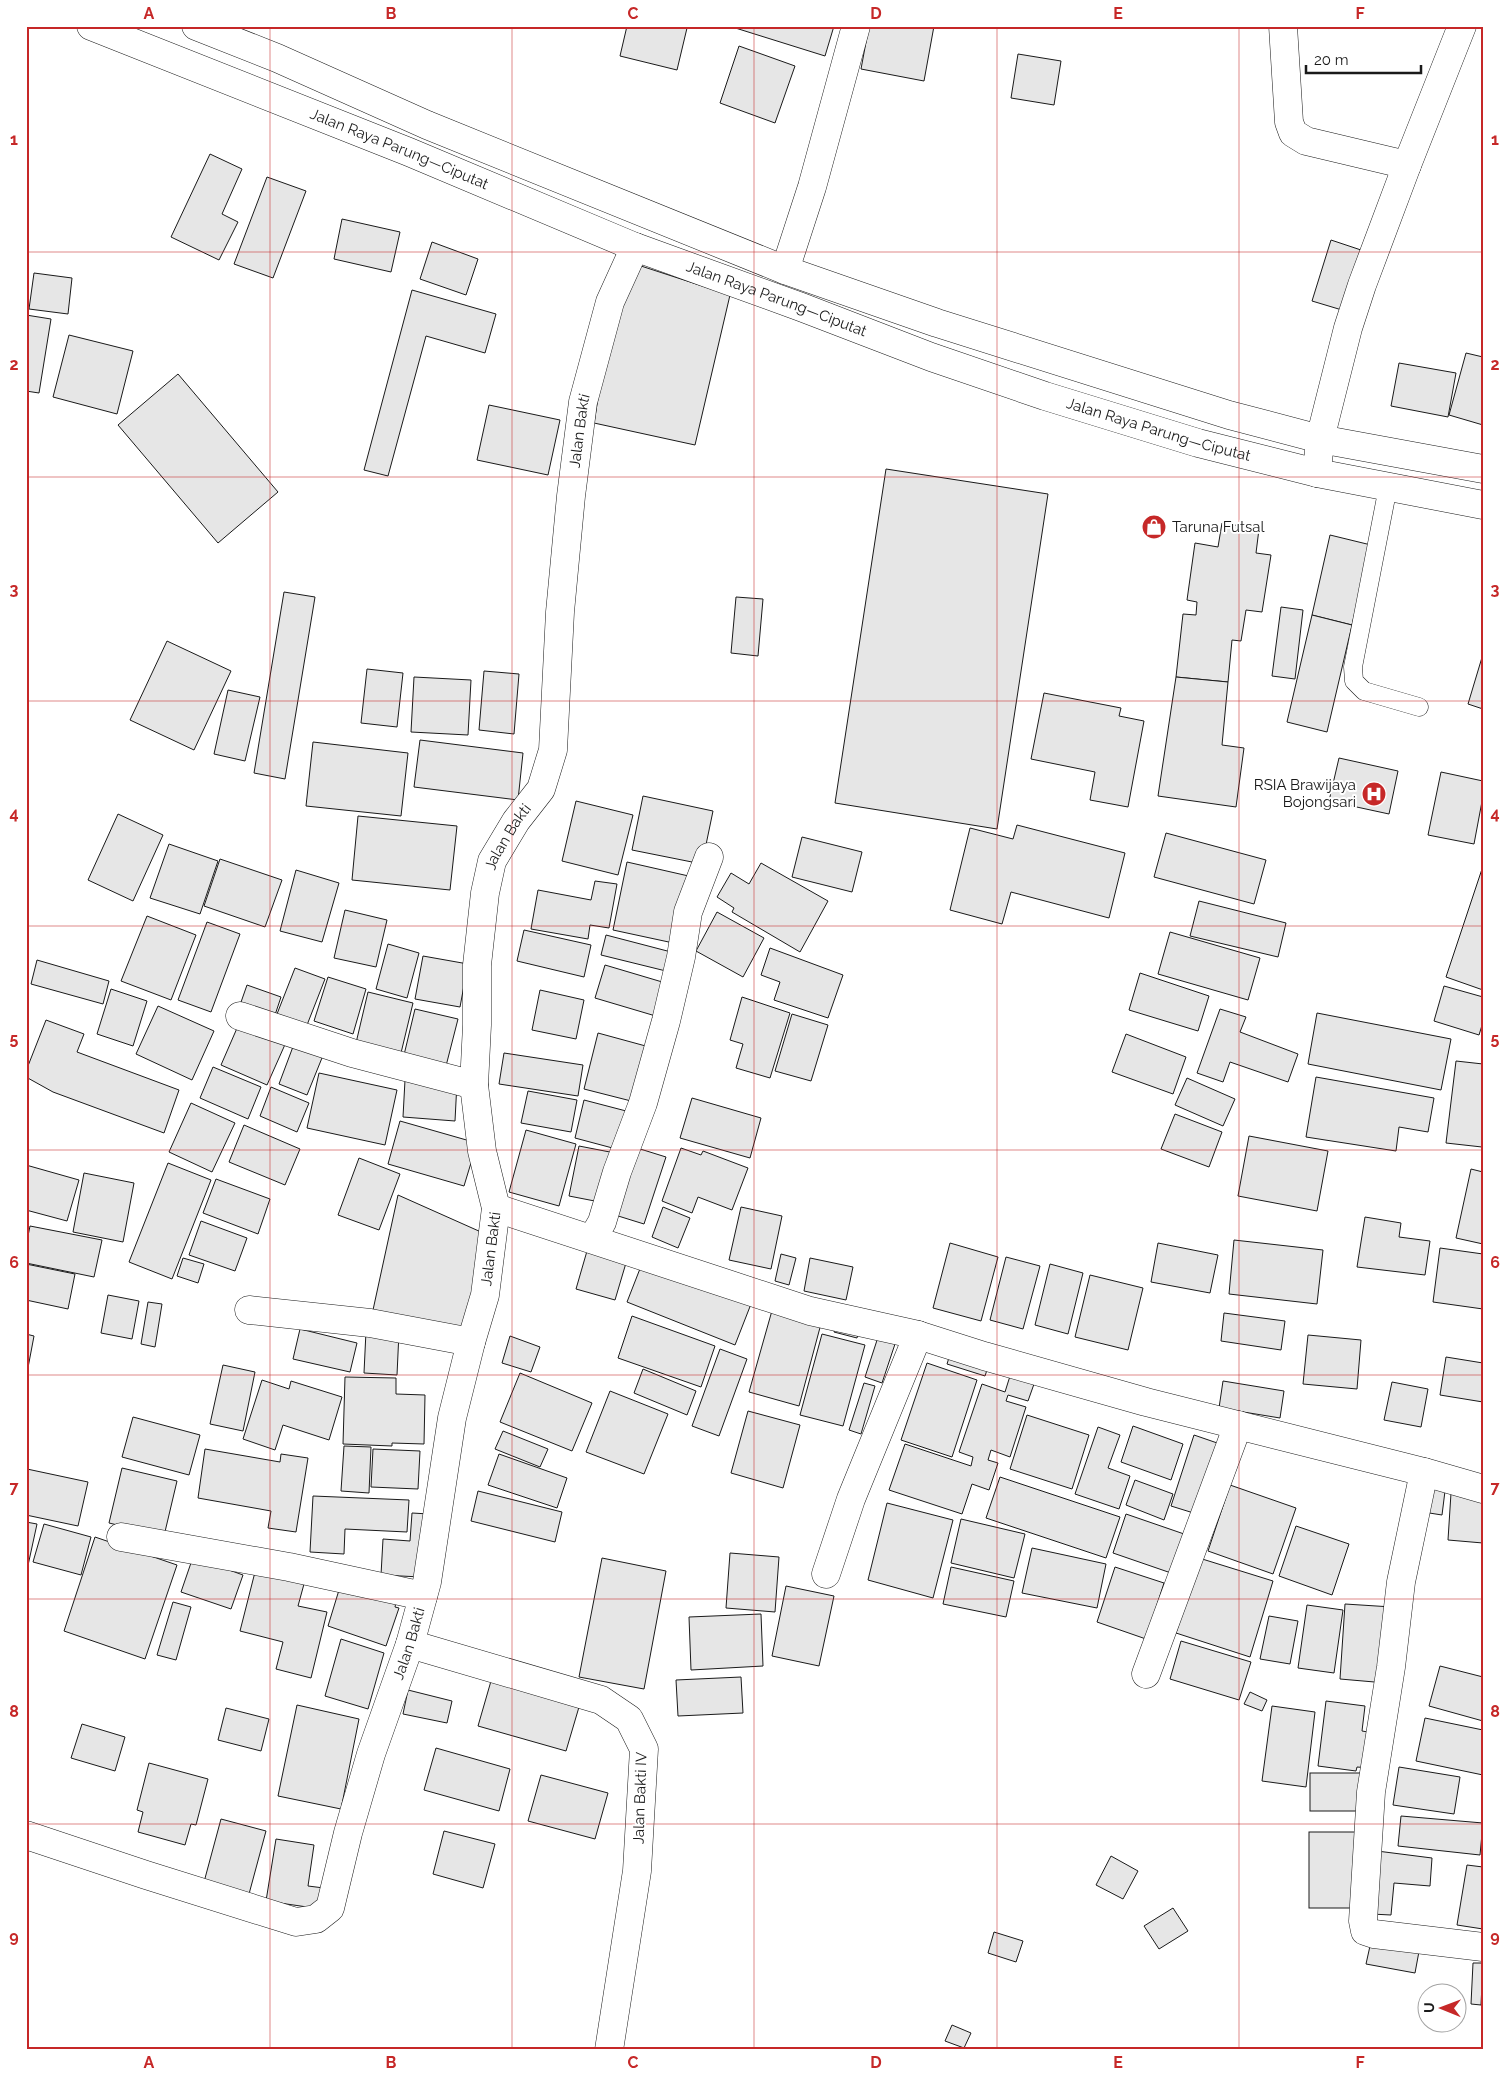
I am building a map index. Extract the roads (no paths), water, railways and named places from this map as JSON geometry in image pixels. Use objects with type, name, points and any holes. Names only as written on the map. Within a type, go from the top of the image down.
[{"type":"main road","name":"Jalan Raya Parung—Ciputat","points":[[196,26],[278,58],[427,125],[785,270],[936,323],[1229,415],[1320,439],[1483,469]]},
{"type":"main road","points":[[785,270],[812,187],[856,26]]},
{"type":"main road","points":[[1283,26],[1289,122],[1293,134],[1306,141],[1407,165]]},
{"type":"main road","points":[[1317,473],[1320,439],[1348,328],[1407,165],[1462,26]]},
{"type":"main road","name":"Jalan Raya Parung—Ciputat","points":[[99,28],[409,152],[635,247],[801,307],[931,357],[1045,396],[1198,444],[1317,473],[1483,505]]},
{"type":"main road","name":"Jalan Bakti","points":[[26,1834],[146,1875],[296,1922],[316,1920],[330,1908],[348,1833],[371,1754],[410,1644],[423,1596],[439,1511],[452,1418],[485,1295],[496,1208],[482,1151],[474,1085],[477,1025],[476,965],[485,893],[492,861],[516,821],[541,789],[553,750],[560,612],[571,496],[583,402],[610,302],[635,247]]},
{"type":"main road","points":[[592,1239],[602,1222],[617,1172],[643,1103],[681,957],[688,912],[708,857]]},
{"type":"main road","points":[[240,1016],[352,1053],[474,1085]]},
{"type":"main road","points":[[496,1208],[810,1311],[918,1335],[984,1356],[1146,1402],[1424,1472],[1483,1489]]},
{"type":"main road","points":[[249,1310],[370,1323],[471,1342]]},
{"type":"main road","points":[[826,1574],[850,1499],[918,1335]]},
{"type":"main road","points":[[1146,1674],[1238,1425]]},
{"type":"main road","points":[[1424,1472],[1401,1582],[1391,1667],[1371,1792],[1363,1921],[1365,1931],[1374,1934],[1483,1947]]},
{"type":"main road","points":[[121,1537],[289,1567],[423,1596]]},
{"type":"main road","name":"Jalan Bakti IV","points":[[410,1644],[601,1700],[629,1719],[633,1726],[644,1749],[637,1871],[609,2050]]},
{"type":"lane","points":[[1388,488],[1353,668],[1354,681],[1364,691],[1419,707]]},
{"type":"place","name":"Taruna Futsal","points":[[1154,527]]},
{"type":"place","name":"RSIA Brawijaya Bojongsari","points":[[1374,794]]}]
